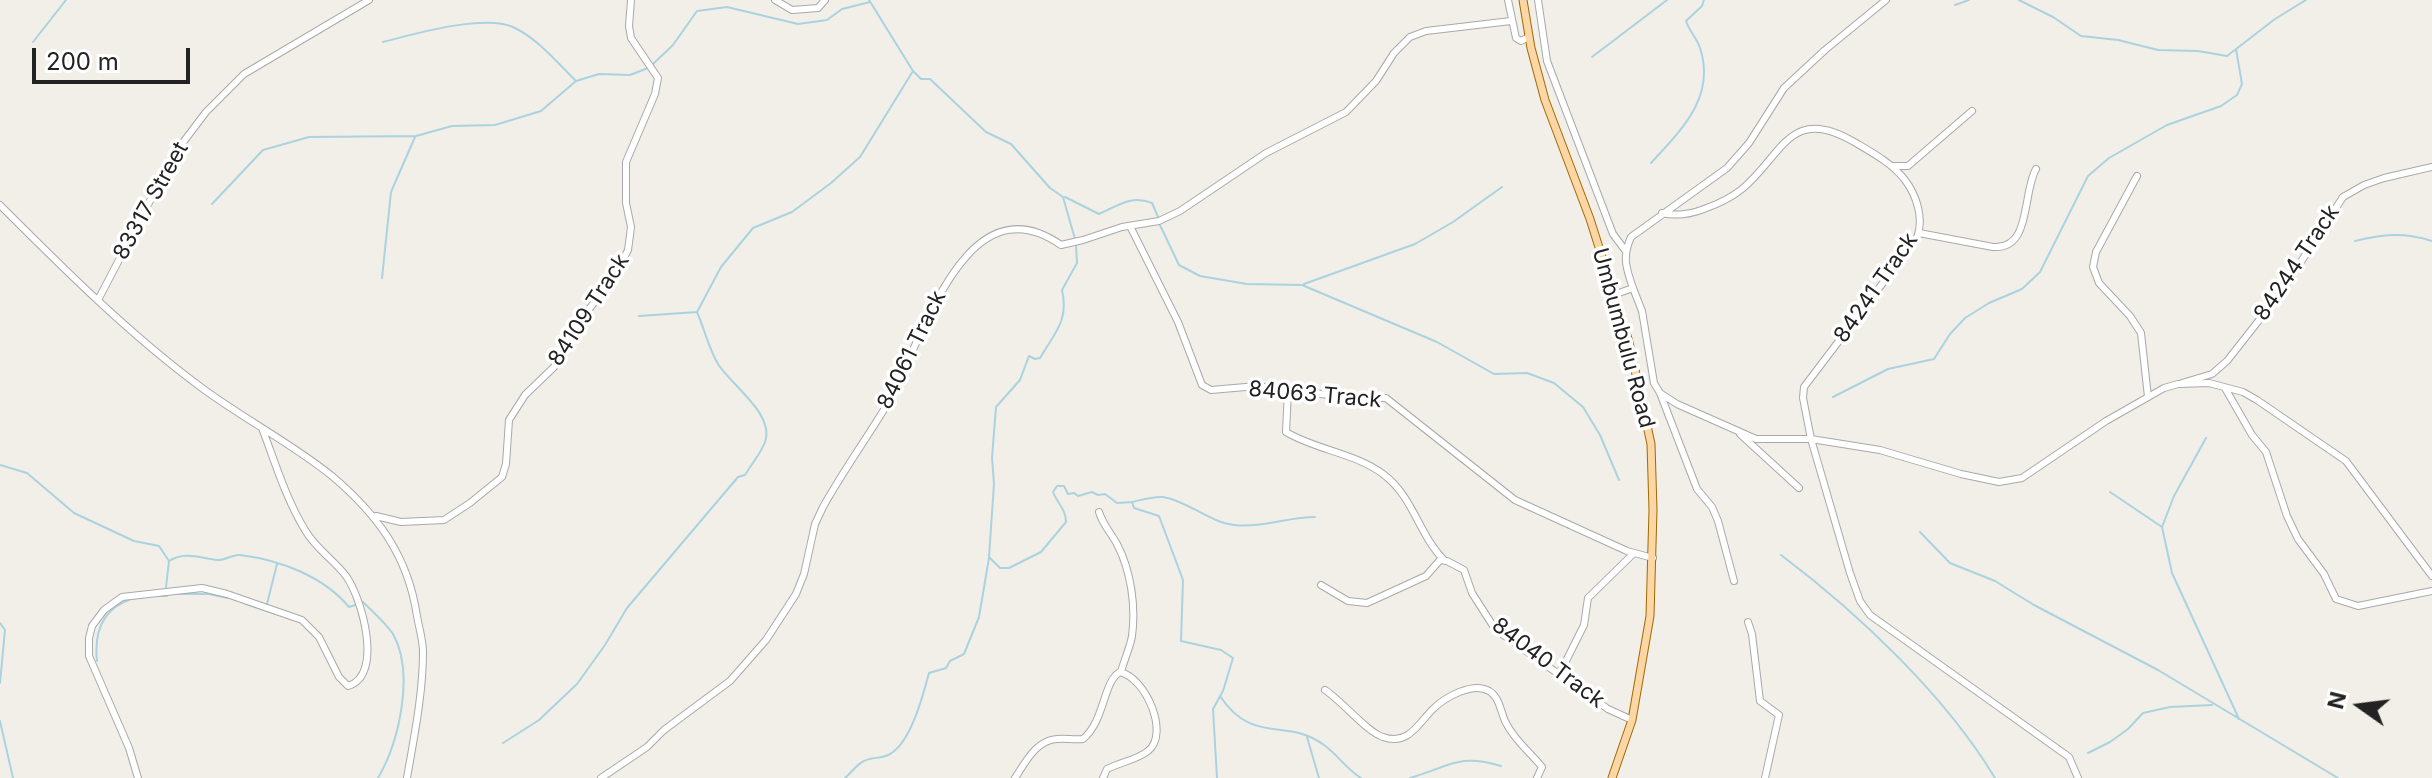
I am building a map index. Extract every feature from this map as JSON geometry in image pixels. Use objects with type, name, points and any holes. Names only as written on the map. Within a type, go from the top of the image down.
[{"type":"main road","name":"Umbumbulu Road","points":[[1523,0],[1545,100],[1590,219],[1634,362],[1651,444],[1653,558],[1650,616],[1632,720],[1612,778]]},
{"type":"street","name":"83317 Street","points":[[98,300],[175,153],[206,112],[244,74],[369,0]]},
{"type":"street","name":"84109 Track","points":[[374,515],[401,522],[444,520],[502,477],[509,420],[525,395],[554,367],[576,326],[625,258],[631,227],[626,203],[626,162],[655,94],[658,78],[631,38],[631,0]]},
{"type":"street","points":[[775,0],[799,11],[818,8],[825,0]]},
{"type":"street","points":[[1508,0],[1516,38],[1521,41],[1540,27]]},
{"type":"street","points":[[1538,0],[1547,61],[1613,234],[1625,250]]},
{"type":"street","points":[[1734,581],[1718,521],[1712,507],[1697,489],[1654,383],[1642,311],[1624,263],[1625,250],[1631,237],[1727,168],[1749,143],[1784,88],[1886,0]]},
{"type":"street","name":"84061 Track","points":[[601,778],[647,747],[664,730],[730,681],[773,631],[796,594],[804,574],[815,524],[823,507],[889,402],[920,338],[931,307],[956,268],[974,249],[990,236],[1009,230],[1039,232],[1061,245],[1159,221],[1180,211],[1278,146],[1346,112],[1376,81],[1394,53],[1410,37],[1426,31],[1511,21]]},
{"type":"street","points":[[1890,166],[1908,166],[1972,111]]},
{"type":"street","name":"84241 Track","points":[[1662,213],[1698,212],[1721,203],[1743,188],[1789,137],[1820,128],[1852,140],[1901,174],[1912,190],[1919,211],[1919,233],[1804,387],[1803,398],[1811,439],[1850,573],[1860,601],[1870,615],[2069,757],[2078,778]]},
{"type":"street","name":"84244 Track","points":[[1734,428],[1756,439],[1811,439],[1880,450],[1999,482],[2022,478],[2099,425],[2148,397],[2212,374],[2227,361],[2282,291],[2339,201],[2364,185],[2432,167]]},
{"type":"street","points":[[1919,233],[1993,247],[2011,245],[2018,235],[2036,169]]},
{"type":"street","points":[[2137,176],[2096,252],[2093,267],[2099,283],[2130,316],[2141,333],[2148,397]]},
{"type":"street","points":[[0,205],[98,300],[201,387],[331,475],[374,515],[412,584],[423,650],[407,778]]},
{"type":"street","name":"84063 Track","points":[[1130,226],[1178,322],[1202,385],[1211,390],[1257,386],[1386,398],[1515,500],[1633,554],[1653,558]]},
{"type":"street","points":[[1613,295],[1633,288]]},
{"type":"street","points":[[2178,384],[2209,383],[2257,400],[2346,461],[2432,576]]},
{"type":"street","points":[[2225,388],[2252,435],[2266,452],[2287,516],[2336,599],[2358,606],[2432,591]]},
{"type":"street","name":"84040 Track","points":[[1288,390],[1286,432],[1382,473],[1410,504],[1426,539],[1444,560],[1464,570],[1472,593],[1495,629],[1608,709],[1632,720]]},
{"type":"street","points":[[1660,393],[1677,404],[1734,428],[1799,488]]},
{"type":"street","points":[[138,778],[129,748],[89,656],[92,626],[104,610],[122,597],[202,588],[227,594],[302,620],[319,637],[339,677],[348,686],[364,676],[367,657],[360,599],[346,576],[306,532],[262,428]]},
{"type":"street","points":[[1015,778],[1034,750],[1045,742],[1083,739],[1092,732],[1111,680],[1121,672],[1131,640],[1132,595],[1116,543],[1105,529],[1099,512]]},
{"type":"street","points":[[1560,673],[1583,629],[1588,598],[1633,554]]},
{"type":"street","points":[[1321,585],[1348,601],[1367,603],[1426,576],[1440,560],[1444,560]]},
{"type":"street","points":[[1748,622],[1760,701],[1779,715],[1765,778]]},
{"type":"street","points":[[1103,778],[1107,769],[1147,753],[1154,745],[1153,707],[1135,679],[1121,672]]},
{"type":"street","points":[[1325,690],[1375,734],[1392,739],[1412,734],[1433,710],[1456,694],[1471,689],[1488,690],[1495,696],[1511,732],[1542,767],[1537,778]]},
{"type":"waterway","points":[[33,42],[66,0]]},
{"type":"waterway","points":[[869,0],[913,71],[921,79],[930,79],[986,132],[1011,144],[1050,188],[1063,197],[1075,239]]},
{"type":"waterway","points":[[1592,57],[1667,0]]},
{"type":"waterway","points":[[1651,163],[1684,125],[1700,97],[1704,66],[1699,44],[1686,21],[1704,0]]},
{"type":"waterway","points":[[1955,5],[1969,0]]},
{"type":"waterway","points":[[2019,0],[2081,36],[2118,40],[2158,50],[2198,51],[2227,56],[2275,19],[2306,0]]},
{"type":"waterway","points":[[653,64],[673,45],[697,11],[727,7],[798,24],[827,20],[842,9],[870,2]]},
{"type":"waterway","points":[[383,42],[467,24],[500,24],[513,27],[531,38],[575,80]]},
{"type":"waterway","points":[[1833,397],[1888,369],[1934,359],[1965,318],[1989,303],[2022,289],[2040,272],[2088,176],[2109,158],[2167,125],[2221,106],[2237,95],[2242,84],[2236,49]]},
{"type":"waterway","points":[[212,204],[263,150],[309,137],[416,136],[452,126],[495,125],[541,111],[576,81],[599,74],[630,75],[648,68]]},
{"type":"waterway","points":[[503,743],[539,720],[577,684],[627,608],[738,477],[745,475],[758,455],[765,442],[764,421],[718,364],[697,312],[721,267],[753,228],[792,212],[860,157],[913,71]]},
{"type":"waterway","points":[[382,278],[391,192],[415,137]]},
{"type":"waterway","points":[[1304,284],[1415,244],[1453,222],[1502,187]]},
{"type":"waterway","points":[[1065,197],[1099,214],[1125,202],[1145,201],[1152,203],[1159,219]]},
{"type":"waterway","points":[[1159,223],[1179,265],[1200,276],[1247,284],[1302,285],[1437,342],[1494,374],[1527,373],[1554,383],[1583,407],[1600,435],[1619,480]]},
{"type":"waterway","points":[[2355,241],[2394,235],[2432,241]]},
{"type":"waterway","points":[[1076,245],[1077,263],[1062,290],[1064,310],[1059,326],[1040,358],[1029,356],[1020,380],[996,407],[989,557],[1000,568],[1009,568],[1041,552],[1066,522],[1053,492],[1057,486],[1064,486],[1068,494],[1078,496],[1092,492],[1105,494],[1117,503],[1132,502],[1134,508],[1159,516],[1183,580],[1181,641],[1221,650],[1233,658],[1223,691],[1213,709],[1217,778]]},
{"type":"waterway","points":[[639,316],[697,312]]},
{"type":"waterway","points":[[2206,438],[2174,496],[2162,527],[2172,573],[2239,719]]},
{"type":"waterway","points":[[0,465],[27,473],[74,513],[134,541],[159,546],[169,561],[187,556],[220,560],[237,555],[255,557],[300,571],[327,586],[349,607],[355,605]]},
{"type":"waterway","points":[[2110,492],[2162,527]]},
{"type":"waterway","points":[[1132,502],[1163,497],[1172,499],[1234,525],[1315,517]]},
{"type":"waterway","points":[[1920,532],[1950,563],[1995,581],[2158,670],[2338,778]]},
{"type":"waterway","points":[[1781,555],[1869,629],[1926,686],[1975,747],[1995,778]]},
{"type":"waterway","points":[[845,778],[861,762],[886,756],[900,745],[916,716],[929,673],[946,668],[950,661],[964,654],[979,617],[989,558]]},
{"type":"waterway","points":[[166,587],[169,561]]},
{"type":"waterway","points":[[267,604],[277,564]]},
{"type":"waterway","points":[[179,594],[209,594],[228,598]]},
{"type":"waterway","points":[[157,596],[167,596]]},
{"type":"waterway","points":[[97,661],[97,641],[102,623],[113,609],[131,599]]},
{"type":"waterway","points":[[363,602],[393,634],[403,668],[398,727],[378,778]]},
{"type":"waterway","points":[[246,604],[276,614]]},
{"type":"waterway","points":[[0,623],[5,630],[0,683]]},
{"type":"waterway","points":[[1220,696],[1245,721],[1310,737],[1329,749],[1361,778]]},
{"type":"waterway","points":[[2088,753],[2128,729],[2143,713],[2170,707],[2212,705]]},
{"type":"waterway","points":[[0,721],[13,778]]},
{"type":"waterway","points":[[1307,737],[1319,778]]},
{"type":"waterway","points":[[1410,778],[1464,761],[1501,766]]}]
